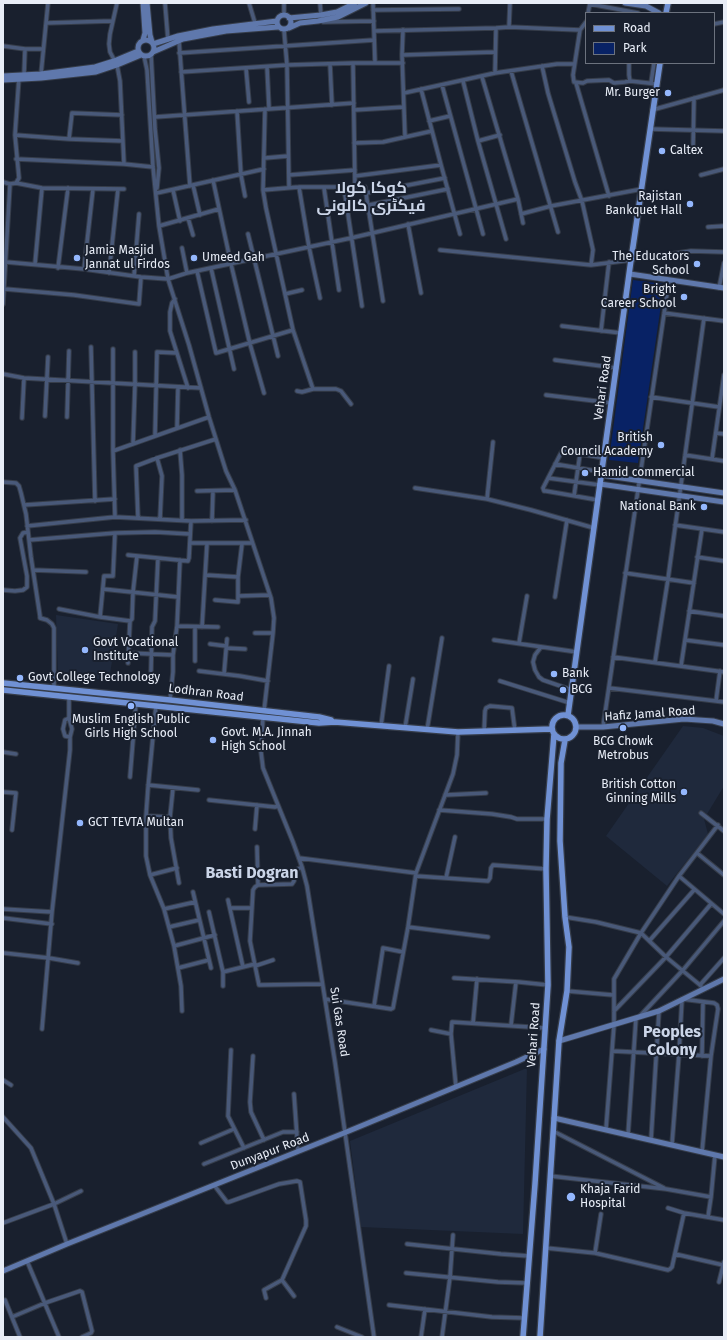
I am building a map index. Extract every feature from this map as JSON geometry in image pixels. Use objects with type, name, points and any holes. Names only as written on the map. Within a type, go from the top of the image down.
[{"type":"main road","name":"Vehari Road","points":[[568,715],[642,189],[654,84],[660,64]]},
{"type":"main road","name":"Lodhran Road","points":[[3,683],[170,700],[318,723],[335,722],[458,732],[553,732]]},
{"type":"main road","name":"Lodhran Road","points":[[3,690],[264,714]]},
{"type":"main road","points":[[568,715],[574,720],[577,727],[574,736],[565,740],[559,739],[553,732],[552,725],[556,718],[568,715]]},
{"type":"main road","name":"Vehari Road","points":[[522,1337],[548,985],[546,869],[547,819],[553,732]]},
{"type":"main road","points":[[540,1337],[559,1041],[567,991],[569,947],[565,917],[560,841],[561,763],[565,740]]},
{"type":"street","points":[[41,74],[48,3]]},
{"type":"street","points":[[117,3],[112,21],[109,44],[110,52],[116,63],[120,82],[124,164]]},
{"type":"street","points":[[143,3],[145,33],[143,40],[138,46],[147,70],[153,167],[157,193]]},
{"type":"street","points":[[147,3],[150,35],[154,50],[152,53],[155,129],[159,168],[157,193]]},
{"type":"street","points":[[165,3],[168,40]]},
{"type":"street","points":[[249,3],[255,23]]},
{"type":"street","points":[[284,3],[287,16],[291,24],[286,29],[289,187]]},
{"type":"street","points":[[320,3],[321,15]]},
{"type":"street","points":[[277,24],[279,16],[321,15],[338,12],[356,3]]},
{"type":"street","points":[[286,29],[300,23],[338,17],[366,3]]},
{"type":"street","points":[[373,3],[375,62]]},
{"type":"street","points":[[509,27],[510,3]]},
{"type":"street","points":[[590,3],[627,12],[626,3],[646,6],[657,12]]},
{"type":"street","points":[[373,10],[459,9]]},
{"type":"street","points":[[46,22],[112,21]]},
{"type":"street","points":[[318,21],[374,21]]},
{"type":"street","points":[[143,40],[148,40],[152,43],[213,28],[255,23],[277,24],[286,29]]},
{"type":"street","points":[[585,23],[580,30],[574,64],[574,82],[576,83],[610,196]]},
{"type":"street","points":[[3,76],[21,77],[96,72],[141,54],[152,53],[178,41],[226,31],[277,24]]},
{"type":"street","points":[[374,31],[509,27],[580,30]]},
{"type":"street","points":[[495,73],[496,28]]},
{"type":"street","points":[[403,30],[402,55],[406,136]]},
{"type":"street","points":[[179,52],[374,40]]},
{"type":"street","points":[[178,41],[183,114],[191,185],[200,215]]},
{"type":"street","points":[[3,46],[25,49],[43,49]]},
{"type":"street","points":[[16,183],[19,178],[16,159],[15,135],[25,49]]},
{"type":"street","points":[[402,55],[495,52]]},
{"type":"street","points":[[181,72],[375,62],[403,63]]},
{"type":"street","points":[[3,80],[116,63]]},
{"type":"street","points":[[353,63],[355,188]]},
{"type":"street","points":[[330,64],[332,104]]},
{"type":"street","points":[[404,93],[495,73],[557,64],[574,64]]},
{"type":"street","points":[[629,64],[630,81]]},
{"type":"street","points":[[576,83],[609,80],[614,83],[630,81],[654,84],[654,64]]},
{"type":"street","points":[[542,66],[548,93],[582,201],[593,250],[591,265]]},
{"type":"street","points":[[268,67],[263,190],[276,255],[294,330],[313,389]]},
{"type":"street","points":[[246,68],[249,102]]},
{"type":"street","points":[[511,71],[558,232]]},
{"type":"street","points":[[482,77],[518,198],[523,223]]},
{"type":"street","points":[[463,81],[478,141],[506,239]]},
{"type":"street","points":[[442,85],[483,234]]},
{"type":"street","points":[[421,89],[460,234]]},
{"type":"street","points":[[652,110],[724,90]]},
{"type":"street","points":[[692,150],[694,98]]},
{"type":"street","points":[[155,117],[354,103]]},
{"type":"street","points":[[354,110],[404,107]]},
{"type":"street","points":[[238,111],[241,175],[245,196]]},
{"type":"street","points":[[69,139],[72,113],[122,115]]},
{"type":"street","points":[[429,121],[450,116]]},
{"type":"street","points":[[150,129],[155,129]]},
{"type":"street","points":[[650,129],[724,131]]},
{"type":"street","points":[[354,142],[383,142],[432,131]]},
{"type":"street","points":[[15,135],[123,141]]},
{"type":"street","points":[[478,141],[500,135]]},
{"type":"street","points":[[265,158],[288,156]]},
{"type":"street","points":[[16,159],[124,164],[153,167]]},
{"type":"street","points":[[355,176],[441,165]]},
{"type":"street","points":[[157,193],[264,169]]},
{"type":"street","points":[[701,175],[724,169]]},
{"type":"street","points":[[289,175],[355,170]]},
{"type":"street","points":[[367,193],[445,178]]},
{"type":"street","points":[[213,180],[250,344],[264,393]]},
{"type":"street","points":[[3,182],[42,188],[124,189]]},
{"type":"street","points":[[3,304],[10,184]]},
{"type":"street","points":[[263,190],[289,187],[365,188],[369,205],[383,301]]},
{"type":"street","points":[[299,187],[308,247],[320,298]]},
{"type":"street","points":[[35,264],[42,188]]},
{"type":"street","points":[[58,268],[68,188]]},
{"type":"street","points":[[324,188],[339,290]]},
{"type":"street","points":[[344,188],[362,306]]},
{"type":"street","points":[[84,269],[92,189]]},
{"type":"street","points":[[109,273],[118,189]]},
{"type":"street","points":[[369,205],[448,189]]},
{"type":"street","points":[[521,214],[551,206],[642,189]]},
{"type":"street","points":[[173,190],[180,221]]},
{"type":"street","name":"Sui Gas Road","points":[[157,193],[159,226],[168,279],[175,298],[226,471],[246,520],[252,543],[270,595],[274,618],[264,714],[261,760],[299,858],[307,886],[335,1062],[374,1337]]},
{"type":"street","points":[[6,262],[168,279],[187,273],[332,243],[518,198]]},
{"type":"street","points":[[370,214],[402,208]]},
{"type":"street","points":[[159,226],[219,209]]},
{"type":"street","points":[[134,276],[140,214]]},
{"type":"street","points":[[188,218],[193,236]]},
{"type":"street","points":[[408,224],[421,293]]},
{"type":"street","points":[[708,227],[724,226]]},
{"type":"street","points":[[3,228],[8,228]]},
{"type":"street","points":[[248,234],[272,337],[278,356]]},
{"type":"street","points":[[182,248],[187,273]]},
{"type":"street","points":[[440,250],[591,265],[691,251],[724,252]]},
{"type":"street","points":[[601,331],[609,262]]},
{"type":"street","points":[[630,274],[722,288],[724,263]]},
{"type":"street","points":[[211,268],[234,369]]},
{"type":"street","points":[[197,271],[215,352],[217,353],[229,350],[294,330]]},
{"type":"street","points":[[5,289],[74,295],[139,304],[141,277]]},
{"type":"street","points":[[603,727],[669,280]]},
{"type":"street","points":[[285,294],[302,290]]},
{"type":"street","points":[[175,298],[170,312],[170,326],[188,388]]},
{"type":"street","points":[[664,313],[724,321]]},
{"type":"street","points":[[655,662],[704,318]]},
{"type":"street","points":[[562,326],[621,333]]},
{"type":"street","points":[[91,347],[95,501]]},
{"type":"street","points":[[113,349],[113,451],[115,517]]},
{"type":"street","points":[[67,417],[69,351]]},
{"type":"street","points":[[133,444],[136,384],[135,352]]},
{"type":"street","points":[[155,436],[157,352],[177,353]]},
{"type":"street","points":[[45,416],[48,357]]},
{"type":"street","points":[[555,360],[617,368]]},
{"type":"street","points":[[3,374],[24,378],[136,384],[178,388],[201,388]]},
{"type":"street","points":[[712,459],[724,376]]},
{"type":"street","points":[[22,418],[24,378]]},
{"type":"street","points":[[177,428],[178,388]]},
{"type":"street","points":[[297,391],[302,392],[313,389],[336,389],[341,391],[351,404]]},
{"type":"street","points":[[546,395],[612,403]]},
{"type":"street","points":[[652,397],[719,406]]},
{"type":"street","points":[[113,451],[209,417]]},
{"type":"street","points":[[716,433],[724,434]]},
{"type":"street","points":[[138,518],[136,466],[216,438]]},
{"type":"street","points":[[487,499],[493,442]]},
{"type":"street","points":[[180,450],[182,475],[182,520]]},
{"type":"street","points":[[598,500],[544,490],[543,488],[562,451],[604,458]]},
{"type":"street","points":[[574,496],[580,454]]},
{"type":"street","points":[[685,455],[724,461]]},
{"type":"street","points":[[157,458],[162,476],[160,519]]},
{"type":"street","points":[[555,464],[639,481],[724,493]]},
{"type":"street","points":[[548,478],[724,502]]},
{"type":"street","points":[[3,482],[16,483],[19,486],[24,505],[40,618],[47,620],[54,628],[54,688]]},
{"type":"street","points":[[415,488],[487,499],[594,528]]},
{"type":"street","points":[[197,491],[235,490]]},
{"type":"street","points":[[212,521],[213,491]]},
{"type":"street","points":[[24,505],[114,499]]},
{"type":"street","points":[[27,526],[115,517],[191,521],[246,520]]},
{"type":"street","points":[[555,597],[567,520]]},
{"type":"street","points":[[128,555],[189,560],[191,521]]},
{"type":"street","points":[[675,525],[724,532]]},
{"type":"street","points":[[681,666],[702,529]]},
{"type":"street","points":[[3,590],[23,590],[27,587],[27,576],[20,538],[23,533],[28,532]]},
{"type":"street","points":[[29,540],[115,533],[155,532],[190,534]]},
{"type":"street","points":[[100,616],[104,576],[113,576],[115,533]]},
{"type":"street","points":[[190,543],[252,543]]},
{"type":"street","points":[[202,627],[207,544]]},
{"type":"street","points":[[215,600],[238,602],[238,577],[242,544]]},
{"type":"street","points":[[128,664],[130,621],[132,619],[137,556]]},
{"type":"street","points":[[697,557],[724,561]]},
{"type":"street","points":[[151,671],[152,627],[155,621],[158,558]]},
{"type":"street","points":[[170,700],[177,626],[180,560]]},
{"type":"street","points":[[33,570],[86,572]]},
{"type":"street","points":[[625,573],[694,583]]},
{"type":"street","points":[[206,575],[238,577]]},
{"type":"street","points":[[103,589],[178,597]]},
{"type":"street","points":[[238,596],[270,595]]},
{"type":"street","points":[[519,643],[527,596]]},
{"type":"street","points":[[59,609],[130,621]]},
{"type":"street","points":[[690,611],[724,616]]},
{"type":"street","points":[[177,626],[218,627]]},
{"type":"street","points":[[195,627],[196,661]]},
{"type":"street","points":[[255,633],[273,633]]},
{"type":"street","points":[[427,730],[442,638]]},
{"type":"street","points":[[224,674],[227,639]]},
{"type":"street","points":[[494,640],[577,652]]},
{"type":"street","points":[[685,640],[724,645]]},
{"type":"street","points":[[210,644],[245,649]]},
{"type":"street","points":[[541,647],[535,655],[533,662],[539,677],[543,680],[572,690]]},
{"type":"street","points":[[129,653],[174,655]]},
{"type":"street","points":[[613,657],[722,671],[716,701]]},
{"type":"street","points":[[381,726],[389,666]]},
{"type":"street","points":[[199,671],[268,681]]},
{"type":"street","points":[[405,728],[413,679]]},
{"type":"street","points":[[500,681],[570,702]]},
{"type":"street","points":[[609,688],[724,702]]},
{"type":"street","points":[[42,1029],[52,912],[72,729],[69,718],[69,696]]},
{"type":"street","points":[[130,777],[136,703]]},
{"type":"street","points":[[156,705],[148,785],[146,856],[150,875],[164,909],[174,946],[181,986],[182,1011]]},
{"type":"street","points":[[484,732],[485,711],[486,708],[490,706],[512,708],[515,731]]},
{"type":"street","points":[[69,718],[65,720],[63,729],[65,736],[70,738]]},
{"type":"street","name":"Hafiz Jamal Road","points":[[577,727],[603,727],[684,719],[713,721],[724,724]]},
{"type":"street","points":[[325,999],[391,1009],[393,1008],[404,952],[416,874],[453,774],[457,755],[458,732]]},
{"type":"street","points":[[3,752],[16,754]]},
{"type":"street","points":[[148,785],[198,790]]},
{"type":"street","points":[[173,788],[170,817],[171,838],[179,883]]},
{"type":"street","points":[[3,792],[16,793],[12,830]]},
{"type":"street","points":[[445,795],[486,793]]},
{"type":"street","points":[[209,800],[275,807],[278,806]]},
{"type":"street","points":[[255,829],[257,805]]},
{"type":"street","points":[[439,810],[492,814],[517,819],[547,819]]},
{"type":"street","points":[[701,813],[724,831]]},
{"type":"street","points":[[146,816],[170,817]]},
{"type":"street","points":[[606,1129],[614,1025],[614,979],[641,933],[679,876],[718,825]]},
{"type":"street","points":[[446,878],[455,837]]},
{"type":"street","points":[[257,847],[258,885]]},
{"type":"street","points":[[697,853],[724,875]]},
{"type":"street","points":[[299,858],[446,878],[488,881],[490,878],[491,868],[493,866],[546,869]]},
{"type":"street","points":[[302,867],[294,871],[294,881],[292,884],[258,885],[255,887],[253,890],[250,941],[259,985],[322,984]]},
{"type":"street","points":[[150,875],[177,868]]},
{"type":"street","points":[[679,876],[724,914]]},
{"type":"street","points":[[650,940],[694,890]]},
{"type":"street","points":[[193,892],[211,968]]},
{"type":"street","points":[[228,900],[243,967]]},
{"type":"street","points":[[164,909],[195,902]]},
{"type":"street","points":[[614,1011],[666,957],[711,904]]},
{"type":"street","points":[[230,908],[252,908]]},
{"type":"street","points":[[3,909],[52,912]]},
{"type":"street","points":[[209,912],[223,972],[223,986]]},
{"type":"street","points":[[565,917],[596,922],[641,933],[701,987]]},
{"type":"street","points":[[3,918],[52,924]]},
{"type":"street","points":[[169,927],[200,920]]},
{"type":"street","points":[[628,1135],[638,1017],[683,970],[724,921]]},
{"type":"street","points":[[408,926],[488,937]]},
{"type":"street","points":[[174,946],[215,935]]},
{"type":"street","points":[[374,1006],[383,948],[404,952]]},
{"type":"street","points":[[4,953],[78,963]]},
{"type":"street","points":[[701,987],[724,958]]},
{"type":"street","points":[[178,968],[209,960]]},
{"type":"street","points":[[223,972],[273,960]]},
{"type":"street","points":[[454,978],[548,985]]},
{"type":"street","points":[[473,1023],[477,979]]},
{"type":"street","points":[[559,1041],[658,1011],[682,1000],[701,987],[724,979]]},
{"type":"street","points":[[511,1025],[516,982]]},
{"type":"street","points":[[567,991],[613,995]]},
{"type":"street","points":[[682,1000],[717,1005],[718,1009],[702,1152]]},
{"type":"street","points":[[672,1144],[682,1000]]},
{"type":"street","points":[[702,1056],[703,1002]]},
{"type":"street","points":[[651,1140],[657,1053],[658,1011]]},
{"type":"street","points":[[456,1087],[451,1034],[452,1022],[545,1028]]},
{"type":"street","points":[[431,1030],[451,1034]]},
{"type":"street","name":"Dunyapur Road","points":[[3,1271],[344,1133],[544,1049]]},
{"type":"street","points":[[231,1050],[228,1116],[244,1148]]},
{"type":"street","points":[[612,1051],[712,1056]]},
{"type":"street","points":[[253,1056],[250,1102],[251,1112],[264,1140]]},
{"type":"street","points":[[3,1080],[11,1085]]},
{"type":"street","points":[[294,1094],[298,1151]]},
{"type":"street","points":[[3,1116],[31,1148],[54,1204],[67,1244]]},
{"type":"street","points":[[554,1118],[672,1144],[724,1158]]},
{"type":"street","points":[[201,1143],[234,1129]]},
{"type":"street","points":[[553,1131],[666,1189]]},
{"type":"street","points":[[204,1164],[283,1132],[297,1132]]},
{"type":"street","points":[[708,1217],[715,1155]]},
{"type":"street","points":[[550,1176],[666,1189],[711,1197]]},
{"type":"street","points":[[214,1185],[227,1202],[229,1202],[279,1184],[297,1181],[300,1182],[302,1187],[306,1226],[282,1280],[264,1289],[266,1298]]},
{"type":"street","points":[[3,1223],[54,1204],[81,1191]]},
{"type":"street","points":[[668,1208],[684,1213],[724,1220]]},
{"type":"street","points":[[546,1248],[595,1253],[668,1270],[672,1267],[684,1213]]},
{"type":"street","points":[[595,1253],[601,1214]]},
{"type":"street","points":[[442,1337],[450,1277],[453,1235]]},
{"type":"street","points":[[407,1244],[529,1256]]},
{"type":"street","points":[[675,1254],[724,1264],[719,1282]]},
{"type":"street","points":[[27,1262],[60,1337]]},
{"type":"street","points":[[406,1273],[498,1282],[527,1283]]},
{"type":"street","points":[[282,1280],[294,1296]]},
{"type":"street","points":[[12,1317],[45,1302],[80,1290],[82,1292],[92,1331],[91,1333],[82,1337]]},
{"type":"street","points":[[5,1300],[20,1337]]},
{"type":"street","points":[[389,1305],[492,1317],[524,1318]]},
{"type":"street","points":[[421,1337],[425,1309]]},
{"type":"street","points":[[337,1327],[360,1337]]},
{"type":"shaded area","name":"Govt Vocational Institute","points":[[56,615],[118,624],[109,680],[58,676]]},
{"type":"shaded area","name":"British Cotton Ginning Mills","points":[[683,726],[703,728],[724,736],[724,786],[704,819],[708,834],[667,886],[606,836]]},
{"type":"shaded area","points":[[527,1068],[523,1234],[361,1227],[350,1141]]},
{"type":"green space","points":[[633,280],[664,284],[638,463],[609,460]]},
{"type":"place","name":"Mr. Burger","points":[[668,93]]},
{"type":"place","name":"Caltex","points":[[662,151]]},
{"type":"place","name":"Rajistan Bankquet Hall","points":[[690,204]]},
{"type":"place","name":"Jamia Masjid Jannat ul Firdos","points":[[77,258]]},
{"type":"place","name":"Umeed Gah","points":[[194,258]]},
{"type":"place","name":"The Educators School","points":[[697,264]]},
{"type":"place","name":"Bright Career School","points":[[684,297]]},
{"type":"place","name":"British Council Academy","points":[[661,445]]},
{"type":"place","name":"Hamid commercial","points":[[585,473]]},
{"type":"place","name":"National Bank","points":[[704,507]]},
{"type":"place","name":"Govt Vocational Institute","points":[[85,650]]},
{"type":"place","name":"Bank","points":[[554,674]]},
{"type":"place","name":"Govt College Technology","points":[[20,678]]},
{"type":"place","name":"BCG","points":[[563,690]]},
{"type":"place","name":"Muslim English Public Girls High School","points":[[131,706]]},
{"type":"place","name":"BCG Chowk Metrobus","points":[[623,728]]},
{"type":"place","name":"Govt. M.A. Jinnah High School","points":[[213,740]]},
{"type":"place","name":"British Cotton Ginning Mills","points":[[684,792]]},
{"type":"place","name":"GCT TEVTA Multan","points":[[80,823]]},
{"type":"place","name":"Khaja Farid Hospital","points":[[571,1197]]},
{"type":"district","name":"کوکا کولا فیکٹری کالونی","points":[[371,198]]},
{"type":"district","name":"Basti Dogran","points":[[252,874]]},
{"type":"district","name":"Peoples Colony","points":[[672,1042]]}]
